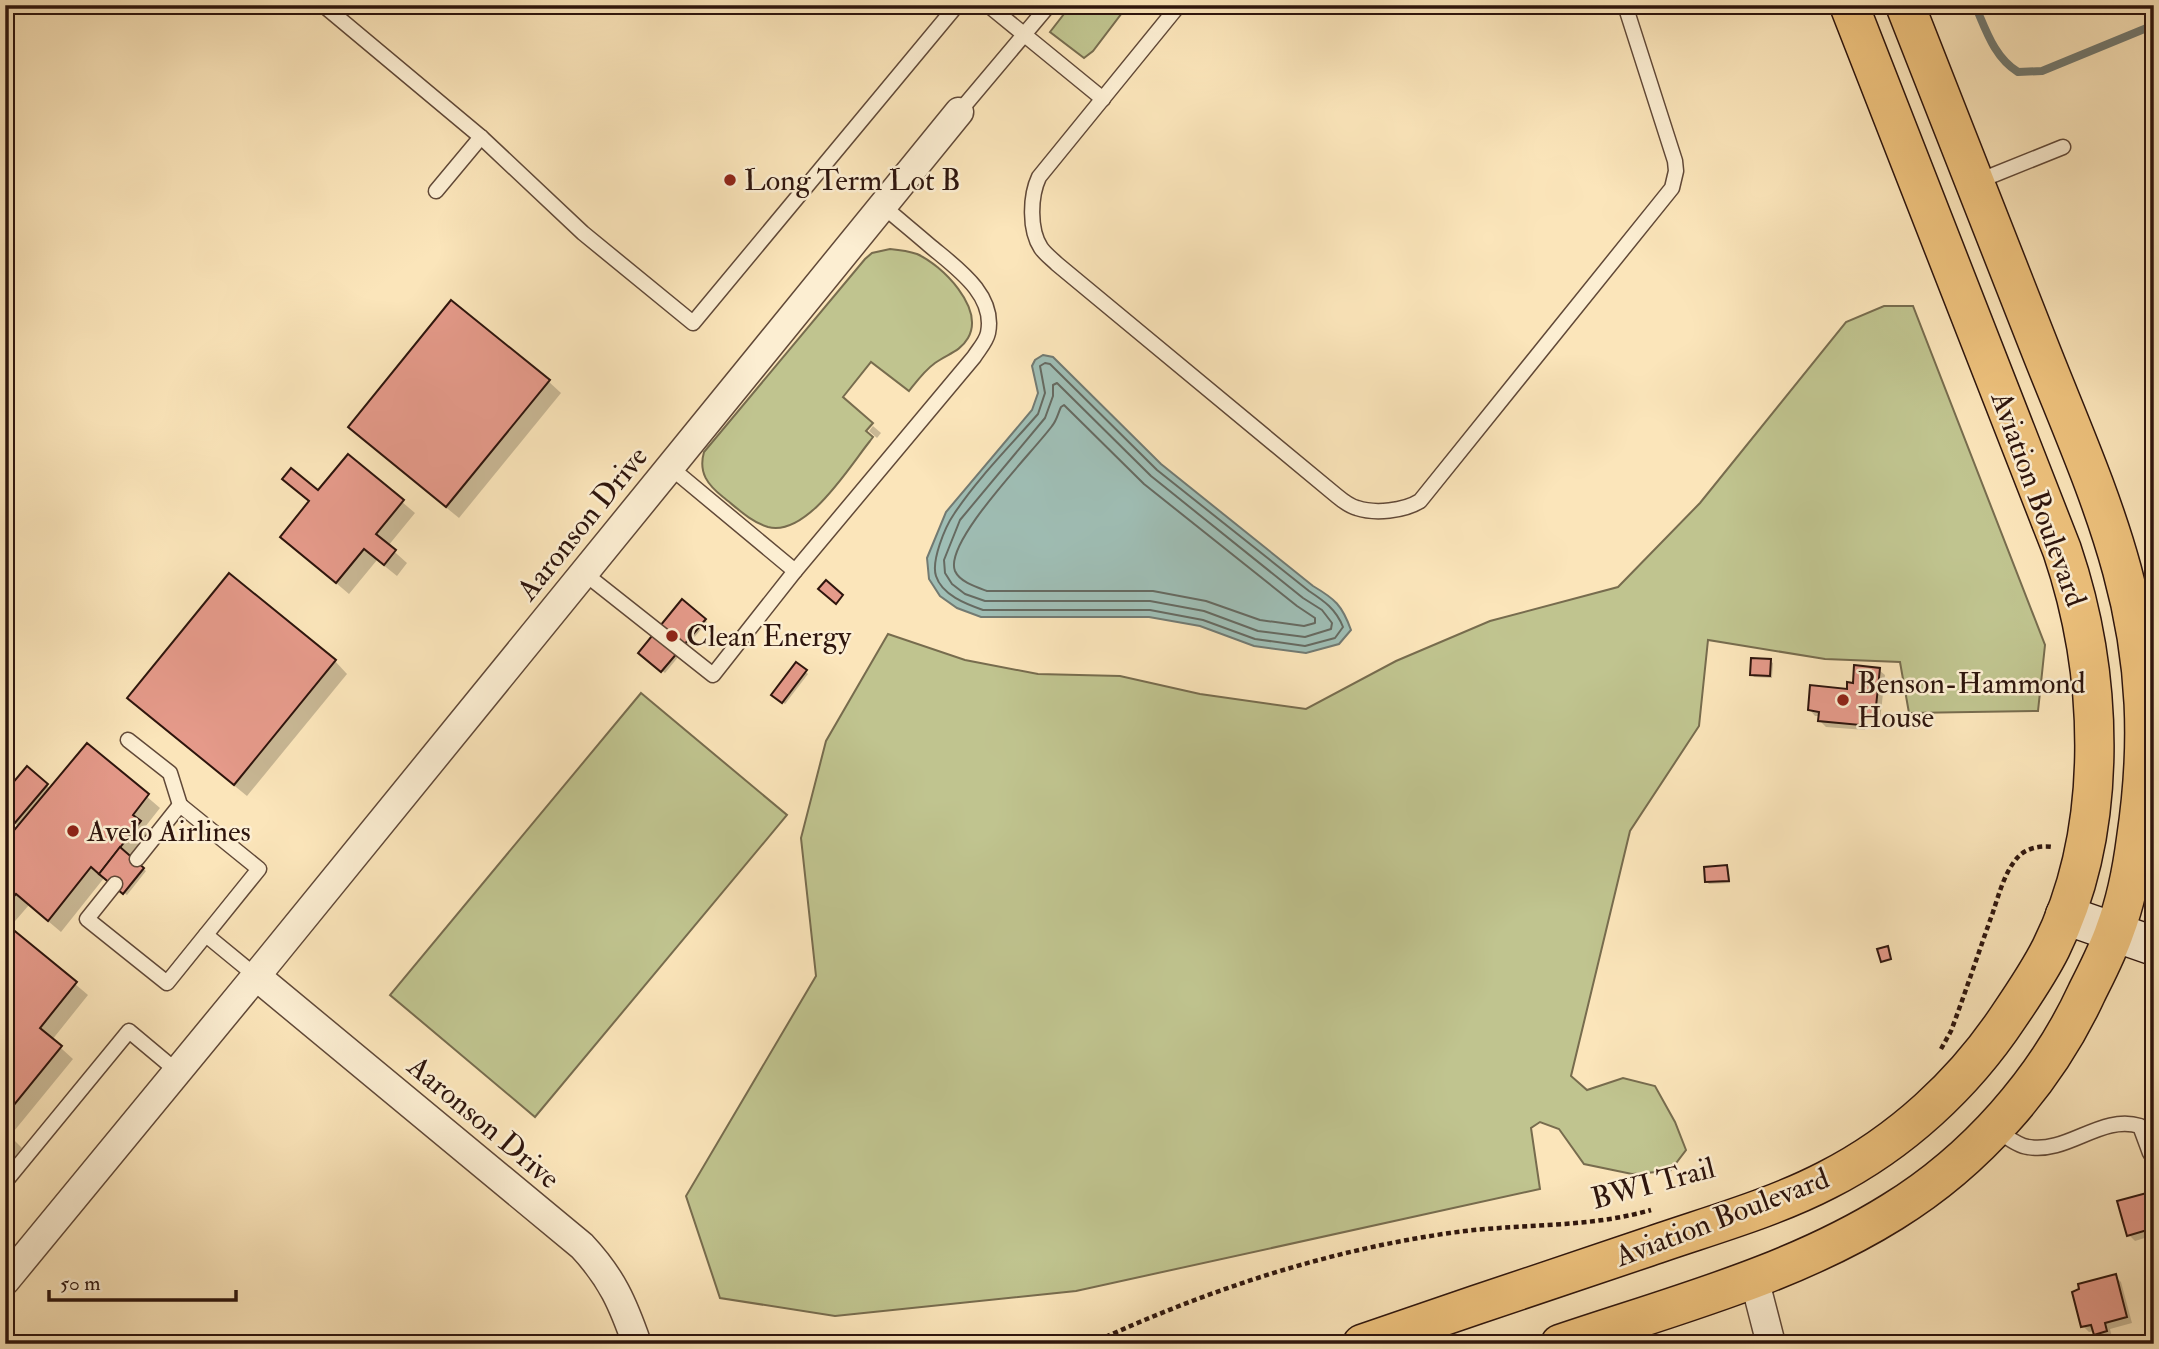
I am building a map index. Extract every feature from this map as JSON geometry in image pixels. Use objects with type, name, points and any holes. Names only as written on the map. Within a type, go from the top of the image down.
[{"type":"main road","name":"Aviation Boulevard","points":[[1362,1344],[1736,1217],[1828,1180],[1867,1157],[1935,1104],[1972,1066],[2031,984],[2065,915],[2083,853],[2093,770],[2094,702],[2081,611],[2062,550],[1849,5]]},
{"type":"main road","name":"Aviation Boulevard","points":[[1560,1344],[1754,1278],[1834,1245],[1896,1210],[1957,1163],[2019,1100],[2055,1050],[2080,1008],[2115,932],[2133,864],[2143,796],[2145,713],[2138,639],[2121,566],[1905,5]]},
{"type":"main road","points":[[1909,159],[1975,182]]},
{"type":"main road","points":[[2065,915],[2154,946]]},
{"type":"street","name":"Aaronson Drive","points":[[5,1281],[959,112]]},
{"type":"street","name":"Aaronson Drive","points":[[256,976],[582,1247],[613,1284],[637,1344]]},
{"type":"street","points":[[1754,1278],[1771,1344]]},
{"type":"lane","points":[[323,5],[481,136],[583,233],[693,323],[957,5]]},
{"type":"lane","points":[[988,5],[1103,99]]},
{"type":"lane","points":[[959,112],[1049,5]]},
{"type":"lane","points":[[1179,5],[1046,167],[1036,184],[1034,226],[1041,248],[1348,504],[1367,510],[1405,507],[1417,503],[1672,188],[1675,161],[1625,5]]},
{"type":"lane","points":[[436,191],[481,136]]},
{"type":"lane","points":[[1975,182],[2063,147]]},
{"type":"lane","points":[[584,573],[713,675],[795,571],[974,357],[988,332],[986,308],[975,288],[966,276],[883,206]]},
{"type":"lane","points":[[670,467],[795,571]]},
{"type":"lane","points":[[115,884],[87,919],[167,983],[259,869],[180,805],[170,774],[128,740]]},
{"type":"lane","points":[[137,859],[180,805]]},
{"type":"lane","points":[[206,935],[256,976]]},
{"type":"lane","points":[[5,1182],[129,1031],[178,1072]]},
{"type":"lane","points":[[1993,1128],[2026,1147],[2056,1146],[2113,1124],[2127,1122],[2140,1126],[2150,1153]]},
{"type":"path","points":[[1940,1050],[1951,1031],[2013,862],[2020,854],[2031,849],[2047,846],[2057,848]]},
{"type":"path","name":"BWI Trail","points":[[1090,1344],[1232,1286],[1331,1256],[1451,1233],[1522,1226],[1564,1226],[1661,1207]]},
{"type":"green space","points":[[1071,5],[1128,5],[1093,51],[1084,58],[1050,32]]},
{"type":"green space","points":[[890,249],[917,254],[949,278],[966,301],[971,314],[972,326],[968,338],[957,350],[927,369],[909,391],[871,362],[843,397],[873,423],[866,431],[873,437],[826,498],[812,511],[783,527],[762,525],[739,510],[709,483],[702,466],[704,452],[865,259],[872,253]]},
{"type":"green space","points":[[1884,306],[1913,306],[2045,645],[2038,711],[1909,713],[1900,662],[1825,659],[1708,640],[1699,726],[1630,831],[1571,1076],[1587,1090],[1623,1078],[1655,1086],[1675,1122],[1686,1150],[1670,1171],[1632,1174],[1584,1164],[1559,1129],[1540,1122],[1531,1128],[1540,1189],[1076,1291],[835,1316],[720,1298],[686,1196],[816,976],[801,838],[826,741],[888,634],[965,660],[1038,674],[1120,676],[1200,694],[1306,709],[1396,661],[1490,621],[1618,587],[1700,503],[1846,322]]},
{"type":"green space","points":[[641,693],[787,815],[535,1117],[390,995]]},
{"type":"water","points":[[1043,355],[1053,357],[1161,464],[1332,599],[1341,609],[1351,630],[1339,644],[1306,653],[1254,646],[1200,626],[1149,617],[981,617],[957,608],[940,596],[929,579],[927,558],[946,512],[1032,410],[1038,393],[1032,366],[1035,360]]},
{"type":"building","points":[[451,300],[550,380],[446,507],[348,427]]},
{"type":"building","points":[[348,454],[404,500],[376,534],[396,550],[384,565],[364,549],[336,583],[280,537],[309,501],[282,479],[291,468],[318,490]]},
{"type":"building","points":[[229,573],[336,660],[234,785],[127,698]]},
{"type":"building","points":[[826,580],[843,595],[836,604],[818,589]]},
{"type":"building","name":"Clean Energy","points":[[682,599],[706,619],[661,672],[638,653]]},
{"type":"building","points":[[1751,658],[1771,659],[1770,676],[1750,675]]},
{"type":"building","points":[[796,662],[807,670],[782,703],[771,695]]},
{"type":"building","name":"Benson-Hammond House","points":[[1854,665],[1880,668],[1875,716],[1861,714],[1860,725],[1818,721],[1819,712],[1808,710],[1810,685],[1847,689],[1847,682],[1853,683]]},
{"type":"building","name":"Avelo Airlines","points":[[87,743],[149,794],[133,815],[141,821],[99,874],[91,867],[48,921],[16,894],[5,906],[5,841]]},
{"type":"building","points":[[27,766],[48,784],[14,824],[5,816],[5,792]]},
{"type":"building","points":[[120,847],[144,868],[123,894],[99,874]]},
{"type":"building","points":[[1727,865],[1729,881],[1705,882],[1704,867]]},
{"type":"building","points":[[5,923],[77,982],[40,1028],[62,1046],[5,1116]]},
{"type":"building","points":[[1888,946],[1891,959],[1881,962],[1877,949]]},
{"type":"building","points":[[2154,1191],[2154,1228],[2127,1236],[2117,1201]]},
{"type":"building","points":[[2116,1274],[2127,1317],[2105,1323],[2107,1331],[2094,1335],[2091,1325],[2081,1327],[2072,1292],[2079,1289],[2078,1284]]},
{"type":"waterway","points":[[1975,5],[1997,51],[2018,72],[2042,71],[2154,25]]},
{"type":"place","name":"Long Term Lot B","points":[[730,180]]},
{"type":"place","name":"Clean Energy","points":[[672,636]]},
{"type":"place","name":"Benson-Hammond House","points":[[1843,700]]},
{"type":"place","name":"Avelo Airlines","points":[[73,831]]}]
